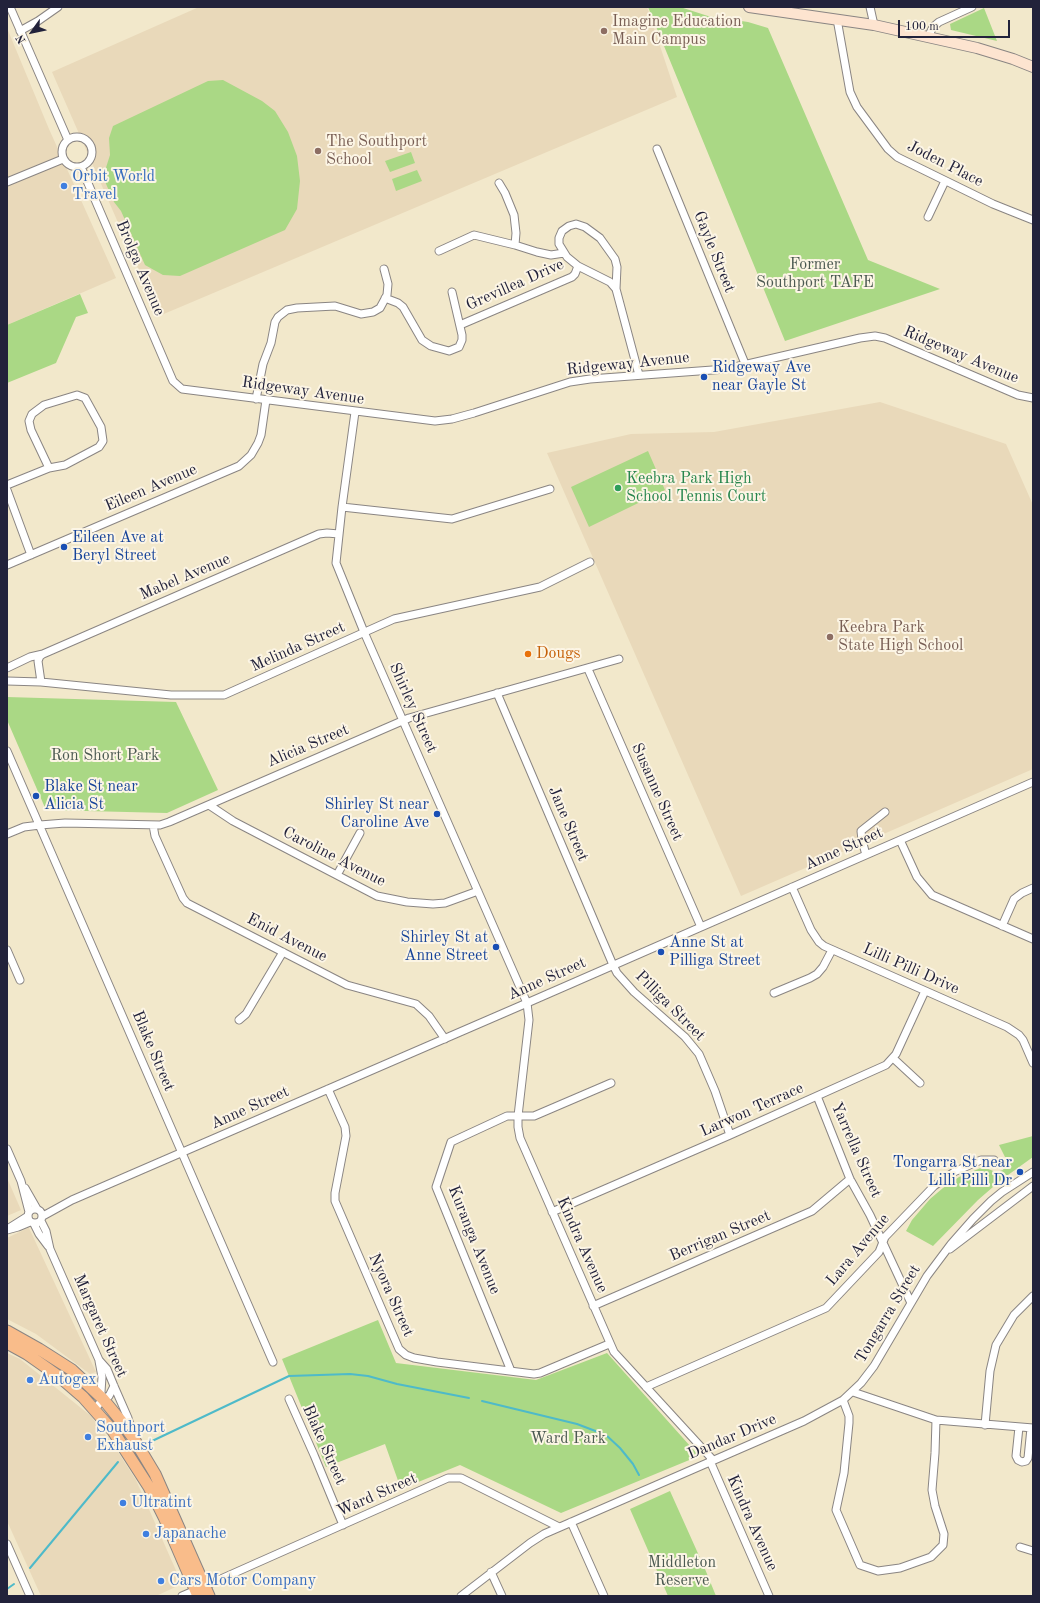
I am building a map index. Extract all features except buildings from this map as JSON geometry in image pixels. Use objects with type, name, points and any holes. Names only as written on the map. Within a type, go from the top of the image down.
[{"type":"main road","points":[[749,7],[874,25],[1000,54],[1033,66]]},
{"type":"main road","points":[[7,1331],[61,1363],[82,1379],[103,1399],[133,1437],[159,1482],[202,1592]]},
{"type":"main road","points":[[7,1343],[61,1378],[95,1409],[121,1442],[149,1487],[202,1592]]},
{"type":"street","points":[[10,7],[68,140]]},
{"type":"street","points":[[20,31],[58,7]]},
{"type":"street","points":[[870,7],[874,25]]},
{"type":"street","points":[[928,37],[936,24],[972,7]]},
{"type":"street","name":"Joden Place","points":[[837,19],[850,92],[861,113],[888,149],[898,157],[945,181],[993,204],[1033,220]]},
{"type":"street","points":[[73,138],[81,138],[88,142],[92,150],[91,158],[86,165],[81,167],[73,167],[63,159],[62,150],[68,140],[73,138]]},
{"type":"street","name":"Gayle Street","points":[[657,149],[746,366]]},
{"type":"street","points":[[7,182],[63,159]]},
{"type":"street","name":"Brolga Avenue","points":[[81,167],[173,381]]},
{"type":"street","points":[[928,217],[945,181]]},
{"type":"street","points":[[499,183],[514,215],[516,233],[515,245]]},
{"type":"street","points":[[616,289],[603,278],[578,266],[564,253],[559,244],[559,238],[562,231],[576,224],[592,232],[600,238],[615,258],[617,267],[616,289],[639,375]]},
{"type":"street","points":[[438,250],[474,235],[551,255],[564,253]]},
{"type":"street","name":"Grevillea Drive","points":[[460,325],[572,277],[578,266]]},
{"type":"street","points":[[256,399],[263,364],[271,343],[275,322],[278,317],[287,310],[335,306],[361,314],[368,314],[380,308],[385,298],[388,284],[384,269]]},
{"type":"street","name":"Grevillea Drive","points":[[385,298],[398,303],[403,307],[422,340],[438,348],[449,351],[461,345],[462,335],[452,292]]},
{"type":"street","name":"Ridgeway Avenue","points":[[173,381],[182,388],[256,399],[416,420],[444,420],[474,413],[570,382],[746,366],[860,338],[875,336],[885,338],[1018,395],[1033,398]]},
{"type":"street","points":[[7,485],[49,468],[65,465],[99,447],[102,440],[101,427],[85,398],[77,395],[44,405],[32,414],[29,421],[30,430],[49,468]]},
{"type":"street","name":"Eileen Avenue","points":[[7,565],[239,466],[251,456],[258,443],[261,435],[266,400]]},
{"type":"street","name":"Shirley Street","points":[[355,412],[336,554],[338,568],[364,632],[527,1004]]},
{"type":"street","points":[[342,507],[452,519],[550,489]]},
{"type":"street","points":[[7,490],[31,555]]},
{"type":"street","name":"Mabel Avenue","points":[[7,668],[30,657],[43,654],[319,534],[339,534]]},
{"type":"street","name":"Melinda Street","points":[[7,681],[41,682],[171,695],[224,695],[394,620],[540,587],[590,562]]},
{"type":"street","points":[[41,682],[38,661],[40,656],[43,654]]},
{"type":"street","name":"Alicia Street","points":[[7,834],[24,827],[65,823],[153,824],[169,822],[419,714],[588,669],[619,659]]},
{"type":"street","name":"Susanne Street","points":[[588,669],[700,926]]},
{"type":"street","name":"Jane Street","points":[[497,693],[613,965]]},
{"type":"street","name":"Blake Street","points":[[7,751],[273,1362]]},
{"type":"street","name":"Anne Street","points":[[7,1229],[21,1226],[35,1216],[527,1004],[700,926],[1033,782]]},
{"type":"street","name":"Caroline Avenue","points":[[210,805],[233,821],[377,896],[407,902],[433,904],[445,903],[478,891]]},
{"type":"street","points":[[866,855],[861,831],[885,812]]},
{"type":"street","name":"Enid Avenue","points":[[153,824],[155,836],[183,898],[187,903],[347,985],[416,1004],[429,1016],[445,1039]]},
{"type":"street","points":[[337,875],[360,833]]},
{"type":"street","points":[[900,840],[917,877],[928,892],[938,898],[1033,940]]},
{"type":"street","name":"Lilli Pilli Drive","points":[[792,887],[811,930],[819,942],[832,950],[1007,1026],[1023,1040],[1033,1063]]},
{"type":"street","points":[[1002,926],[1014,899],[1033,888]]},
{"type":"street","points":[[7,950],[20,980]]},
{"type":"street","points":[[774,993],[817,974],[823,967],[832,950]]},
{"type":"street","points":[[239,1020],[246,1014],[283,952]]},
{"type":"street","name":"Pilliga Street","points":[[613,965],[617,973],[634,992],[685,1037],[699,1054],[715,1090],[730,1135]]},
{"type":"street","name":"Larwon Terrace","points":[[552,1212],[880,1068],[893,1058],[925,991]]},
{"type":"street","name":"Kindra Avenue","points":[[527,1004],[529,1013],[528,1030],[518,1116],[520,1138],[609,1344],[614,1352],[712,1461],[769,1596]]},
{"type":"street","points":[[893,1058],[920,1083]]},
{"type":"street","name":"Kuranga Avenue","points":[[511,1371],[436,1187],[451,1142],[507,1116],[534,1116],[611,1083]]},
{"type":"street","name":"Nyora Street","points":[[328,1089],[345,1127],[346,1136],[335,1193],[335,1201],[399,1349],[406,1355],[414,1358],[528,1374],[540,1373],[609,1344]]},
{"type":"street","name":"Yarrella Street","points":[[817,1096],[850,1178],[870,1215],[911,1303]]},
{"type":"street","name":"Margaret Street","points":[[7,1149],[21,1181],[36,1205],[35,1216],[46,1231],[50,1249],[99,1360],[107,1370],[114,1386],[109,1396],[103,1399],[95,1409]]},
{"type":"street","name":"Lara Avenue","points":[[646,1387],[826,1308],[879,1252],[885,1236],[934,1186],[954,1172],[981,1160],[994,1160]]},
{"type":"street","name":"Tongarra Street","points":[[853,1392],[874,1366],[926,1276],[961,1232],[992,1201],[1008,1188],[1033,1172]]},
{"type":"street","name":"Berrigan Street","points":[[593,1306],[812,1211],[850,1178]]},
{"type":"street","name":"Tongarra Street","points":[[946,1251],[1033,1186]]},
{"type":"street","points":[[986,1424],[990,1371],[996,1345],[1014,1315],[1033,1296]]},
{"type":"street","points":[[99,1360],[102,1377],[101,1392],[103,1399]]},
{"type":"street","points":[[114,1386],[128,1418],[133,1437]]},
{"type":"street","points":[[853,1392],[936,1420],[1032,1428],[1028,1458],[1026,1461],[1022,1462],[1018,1460],[1016,1456],[1019,1427]]},
{"type":"street","name":"Dandar Drive","points":[[461,1596],[530,1543],[559,1527],[804,1421],[843,1400],[853,1392]]},
{"type":"street","name":"Blake Street","points":[[289,1399],[343,1525]]},
{"type":"street","points":[[843,1400],[849,1416],[849,1424],[844,1473],[836,1510],[860,1565],[878,1571],[900,1568],[932,1557],[943,1545],[944,1534],[935,1506],[932,1490],[936,1420]]},
{"type":"street","name":"Ward Street","points":[[182,1596],[202,1592],[343,1525],[448,1478],[461,1478],[559,1527]]},
{"type":"street","points":[[571,1522],[604,1596]]},
{"type":"street","points":[[7,1544],[30,1596]]},
{"type":"street","points":[[1020,1547],[1033,1551]]},
{"type":"street","points":[[491,1572],[502,1596]]},
{"type":"shaded area","name":"The Southport School","points":[[199,7],[647,7],[677,97],[159,316],[52,72]]},
{"type":"shaded area","points":[[7,28],[49,129],[116,278],[7,325]]},
{"type":"shaded area","name":"Keebra Park State High School","points":[[880,402],[1006,444],[1033,505],[1033,769],[741,896],[547,453],[631,434],[714,432]]},
{"type":"shaded area","points":[[7,1178],[21,1210],[7,1216]]},
{"type":"shaded area","points":[[28,1228],[96,1372],[90,1374],[36,1334],[7,1319],[7,1238]]},
{"type":"shaded area","points":[[7,1353],[20,1359],[91,1416],[118,1452],[136,1480],[182,1584],[156,1596],[41,1596],[7,1521]]},
{"type":"green space","name":"Former Southport TAFE","points":[[648,7],[680,7],[708,16],[748,22],[768,28],[868,260],[940,289],[785,341]]},
{"type":"green space","points":[[984,8],[997,41],[951,30],[950,24]]},
{"type":"green space","points":[[223,80],[262,101],[275,111],[288,132],[297,156],[300,181],[297,209],[285,230],[180,276],[163,275],[145,265],[121,211],[114,202],[103,177],[110,155],[109,138],[113,126],[208,81]]},
{"type":"green space","points":[[411,152],[415,163],[390,172],[385,161]]},
{"type":"green space","points":[[417,170],[422,181],[396,191],[392,179]]},
{"type":"green space","points":[[80,294],[88,313],[76,317],[56,363],[7,383],[7,325]]},
{"type":"green space","name":"Keebra Park High School Tennis Court","points":[[648,451],[665,490],[589,527],[571,487]]},
{"type":"green space","name":"Ron Short Park","points":[[7,697],[176,702],[218,790],[167,813],[46,810],[7,720]]},
{"type":"green space","points":[[1033,1136],[1033,1157],[1001,1180],[978,1200],[933,1246],[906,1231],[912,1220],[930,1199],[959,1177],[983,1167],[996,1172],[1003,1170],[1007,1161],[999,1145]]},
{"type":"green space","name":"Ward Park","points":[[378,1320],[396,1363],[536,1380],[607,1353],[699,1456],[561,1513],[460,1465],[401,1489],[385,1444],[326,1467],[282,1359]]},
{"type":"green space","name":"Middleton Reserve","points":[[670,1491],[716,1596],[668,1596],[630,1509]]},
{"type":"waterway","points":[[150,1442],[289,1376],[350,1374],[368,1376],[397,1384],[469,1398]]},
{"type":"waterway","points":[[482,1401],[577,1424],[606,1435],[620,1448],[633,1464],[639,1475]]},
{"type":"waterway","points":[[30,1568],[118,1462]]},
{"type":"waterway","points":[[7,1589],[14,1584]]},
{"type":"place","name":"Imagine Education Main Campus","points":[[604,31]]},
{"type":"place","name":"The Southport School","points":[[318,151]]},
{"type":"place","name":"Orbit World Travel","points":[[64,186]]},
{"type":"place","name":"Ridgeway Ave near Gayle St","points":[[704,377]]},
{"type":"place","name":"Keebra Park High School Tennis Court","points":[[618,488]]},
{"type":"place","name":"Eileen Ave at Beryl Street","points":[[64,547]]},
{"type":"place","name":"Keebra Park State High School","points":[[830,637]]},
{"type":"place","name":"Dougs","points":[[528,654]]},
{"type":"place","name":"Blake St near Alicia St","points":[[36,796]]},
{"type":"place","name":"Shirley St near Caroline Ave","points":[[437,814]]},
{"type":"place","name":"Shirley St at Anne Street","points":[[496,947]]},
{"type":"place","name":"Anne St at Pilliga Street","points":[[661,952]]},
{"type":"place","name":"Tongarra St near Lilli Pilli Dr","points":[[1020,1172]]},
{"type":"place","name":"Autogex","points":[[30,1380]]},
{"type":"place","name":"Southport Exhaust","points":[[88,1437]]},
{"type":"place","name":"Ultratint","points":[[123,1503]]},
{"type":"place","name":"Japanache","points":[[146,1534]]},
{"type":"place","name":"Cars Motor Company","points":[[161,1581]]}]
